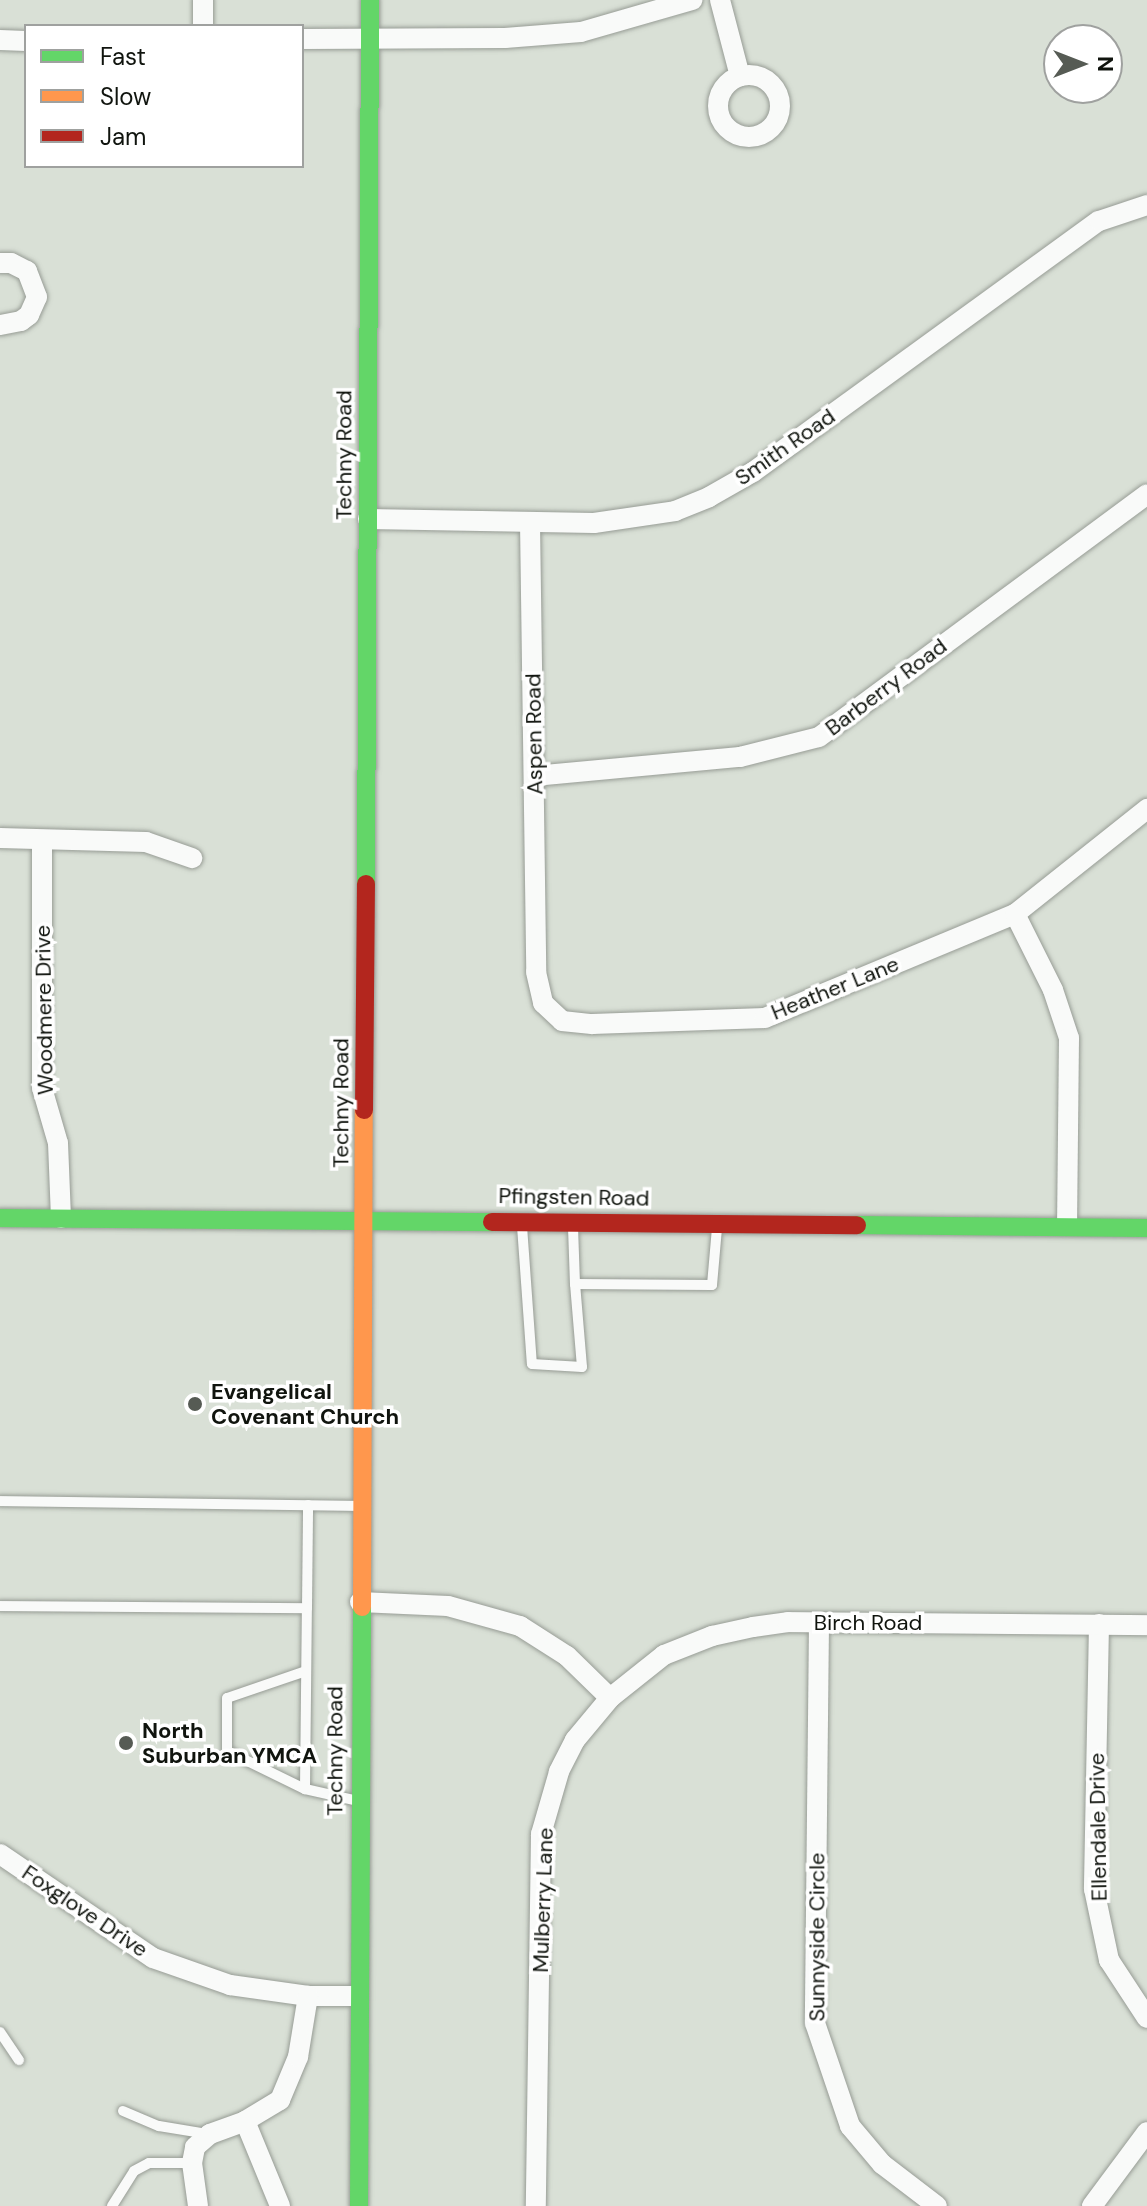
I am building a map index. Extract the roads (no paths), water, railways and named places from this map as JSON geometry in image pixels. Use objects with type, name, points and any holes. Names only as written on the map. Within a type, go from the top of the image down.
[{"type":"main road","name":"Techny Road","points":[[359,2206],[360,1506],[370,0]]},
{"type":"main road","name":"Pfingsten Road","points":[[0,1218],[364,1218],[1147,1228]]},
{"type":"street","points":[[203,0],[203,24]]},
{"type":"street","points":[[304,39],[370,36],[505,38],[581,32],[692,0]]},
{"type":"street","points":[[720,0],[740,76]]},
{"type":"street","points":[[0,40],[24,41]]},
{"type":"street","name":"Smith Road","points":[[368,519],[594,523],[675,511],[709,497],[753,472],[1099,221],[1147,205]]},
{"type":"street","points":[[0,263],[11,263],[27,271],[37,297],[29,315],[21,321],[0,325]]},
{"type":"street","name":"Barberry Road","points":[[534,776],[740,757],[819,737],[1147,494]]},
{"type":"street","name":"Aspen Road","points":[[530,522],[536,946]]},
{"type":"street","name":"Heather Lane","points":[[536,946],[537,992],[551,1014],[562,1021],[592,1024],[765,1018],[1015,914],[1147,809]]},
{"type":"street","points":[[0,838],[146,842],[192,858]]},
{"type":"street","name":"Woodmere Drive","points":[[42,841],[42,1088],[58,1143],[61,1218]]},
{"type":"street","points":[[1015,914],[1053,990],[1069,1038],[1067,1226]]},
{"type":"street","points":[[360,1602],[448,1606],[520,1626],[567,1656],[610,1698]]},
{"type":"street","name":"Sunnyside Circle","points":[[819,1623],[815,2023],[850,2126],[882,2164],[937,2206]]},
{"type":"street","name":"Ellendale Drive","points":[[1099,1624],[1094,1889],[1109,1960],[1147,2018]]},
{"type":"street","name":"Birch Road","points":[[610,1698],[664,1655],[712,1636],[765,1625],[1147,1625]]},
{"type":"street","name":"Mulberry Lane","points":[[536,2206],[541,1834],[559,1772],[575,1740],[610,1698]]},
{"type":"street","name":"Foxglove Drive","points":[[0,1854],[153,1958],[230,1985],[308,1996],[359,1996]]},
{"type":"street","points":[[198,2206],[192,2163],[195,2147],[210,2134],[245,2121],[280,2100],[298,2057],[308,1996]]},
{"type":"street","points":[[245,2121],[280,2206]]},
{"type":"street","points":[[1092,2206],[1147,2132]]},
{"type":"lane","points":[[522,1220],[532,1364],[582,1367],[572,1221]]},
{"type":"lane","points":[[575,1284],[712,1285],[717,1222]]},
{"type":"lane","points":[[0,1501],[360,1506]]},
{"type":"lane","points":[[305,1789],[308,1505]]},
{"type":"lane","points":[[0,1606],[307,1608]]},
{"type":"lane","points":[[306,1671],[227,1698],[227,1751],[305,1789],[359,1802]]},
{"type":"lane","points":[[0,2032],[19,2060]]},
{"type":"lane","points":[[123,2111],[159,2126],[210,2134]]},
{"type":"lane","points":[[112,2206],[134,2171],[149,2163],[192,2163]]},
{"type":"place","name":"Evangelical Covenant Church","points":[[195,1404]]},
{"type":"place","name":"North Suburban YMCA","points":[[126,1743]]}]
